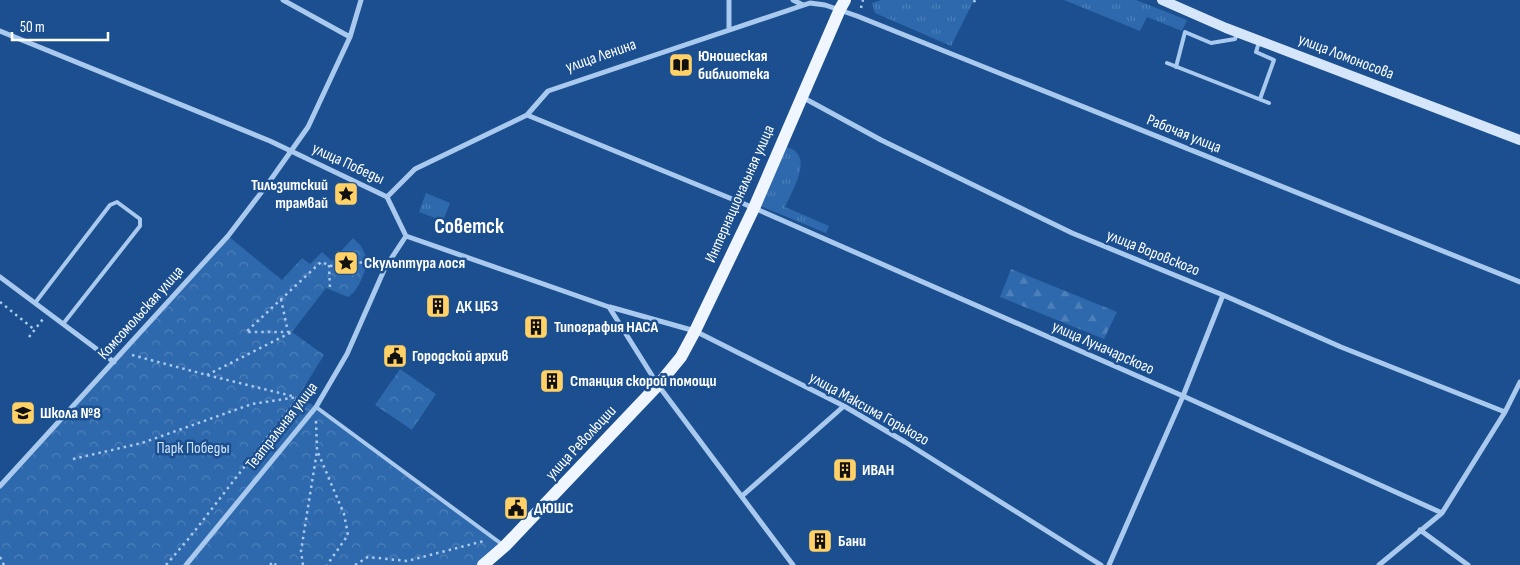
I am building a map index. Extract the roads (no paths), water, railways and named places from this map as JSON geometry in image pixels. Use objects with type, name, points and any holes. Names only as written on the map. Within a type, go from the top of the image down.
[{"type":"main road","name":"Интернациональная улица","points":[[658,385],[681,357],[695,331],[754,208],[842,4]]},
{"type":"main road","name":"улица Революции","points":[[483,565],[500,542],[658,385]]},
{"type":"street","points":[[283,0],[350,37]]},
{"type":"street","name":"Комсомольская улица","points":[[0,486],[228,236],[308,127],[350,37],[361,0]]},
{"type":"street","points":[[729,0],[729,30]]},
{"type":"street","points":[[793,0],[807,4],[818,0]]},
{"type":"street","name":"улица Ломоносова","points":[[1162,0],[1260,41],[1520,140]]},
{"type":"street","name":"улица Ленина","points":[[388,197],[415,169],[527,115],[548,91],[807,4],[842,4]]},
{"type":"street","name":"Рабочая улица","points":[[842,4],[1520,282]]},
{"type":"street","name":"улица Победы","points":[[0,31],[291,151],[388,197],[406,236]]},
{"type":"street","name":"улица Воровского","points":[[801,96],[899,148],[1072,233],[1224,295],[1341,347],[1505,412]]},
{"type":"street","name":"улица Луначарского","points":[[527,115],[754,208],[1183,396],[1442,513]]},
{"type":"street","points":[[406,236],[609,307],[658,385],[793,565]]},
{"type":"street","name":"Театральная улица","points":[[186,565],[316,407],[347,354],[385,268],[406,236]]},
{"type":"street","points":[[0,276],[114,362]]},
{"type":"street","points":[[1110,565],[1183,396],[1224,295]]},
{"type":"street","name":"улица Максима Горького","points":[[609,307],[695,331],[844,406],[1101,565]]},
{"type":"street","points":[[1379,565],[1442,513],[1505,412],[1520,382]]},
{"type":"street","points":[[742,496],[844,406]]},
{"type":"street","points":[[1420,530],[1468,565]]},
{"type":"lane","points":[[1176,67],[1185,32],[1211,43],[1235,39],[1237,32]]},
{"type":"lane","points":[[1260,41],[1256,52],[1274,60],[1260,99]]},
{"type":"lane","points":[[1167,63],[1269,103]]},
{"type":"lane","points":[[35,303],[110,205],[117,202],[140,220],[140,226],[63,324]]},
{"type":"lane","points":[[316,407],[500,542]]},
{"type":"place","name":"Юношеская библиотека","points":[[681,65]]},
{"type":"place","name":"Тильзитский трамвай","points":[[346,194]]},
{"type":"place","name":"Скульптура лося","points":[[346,263]]},
{"type":"place","name":"ДК ЦБЗ","points":[[438,306]]},
{"type":"place","name":"Типография НАСА","points":[[536,327]]},
{"type":"place","name":"Городской архив","points":[[395,356]]},
{"type":"place","name":"Станция скорой помощи","points":[[552,381]]},
{"type":"place","name":"Школа №8","points":[[23,413]]},
{"type":"place","name":"ИВАН","points":[[845,470]]},
{"type":"place","name":"ДЮШС","points":[[516,508]]},
{"type":"place","name":"Бани","points":[[820,541]]},
{"type":"district","name":"Советск","points":[[469,226]]},
{"type":"park label","name":"Парк Победы","points":[[193,448]]}]
